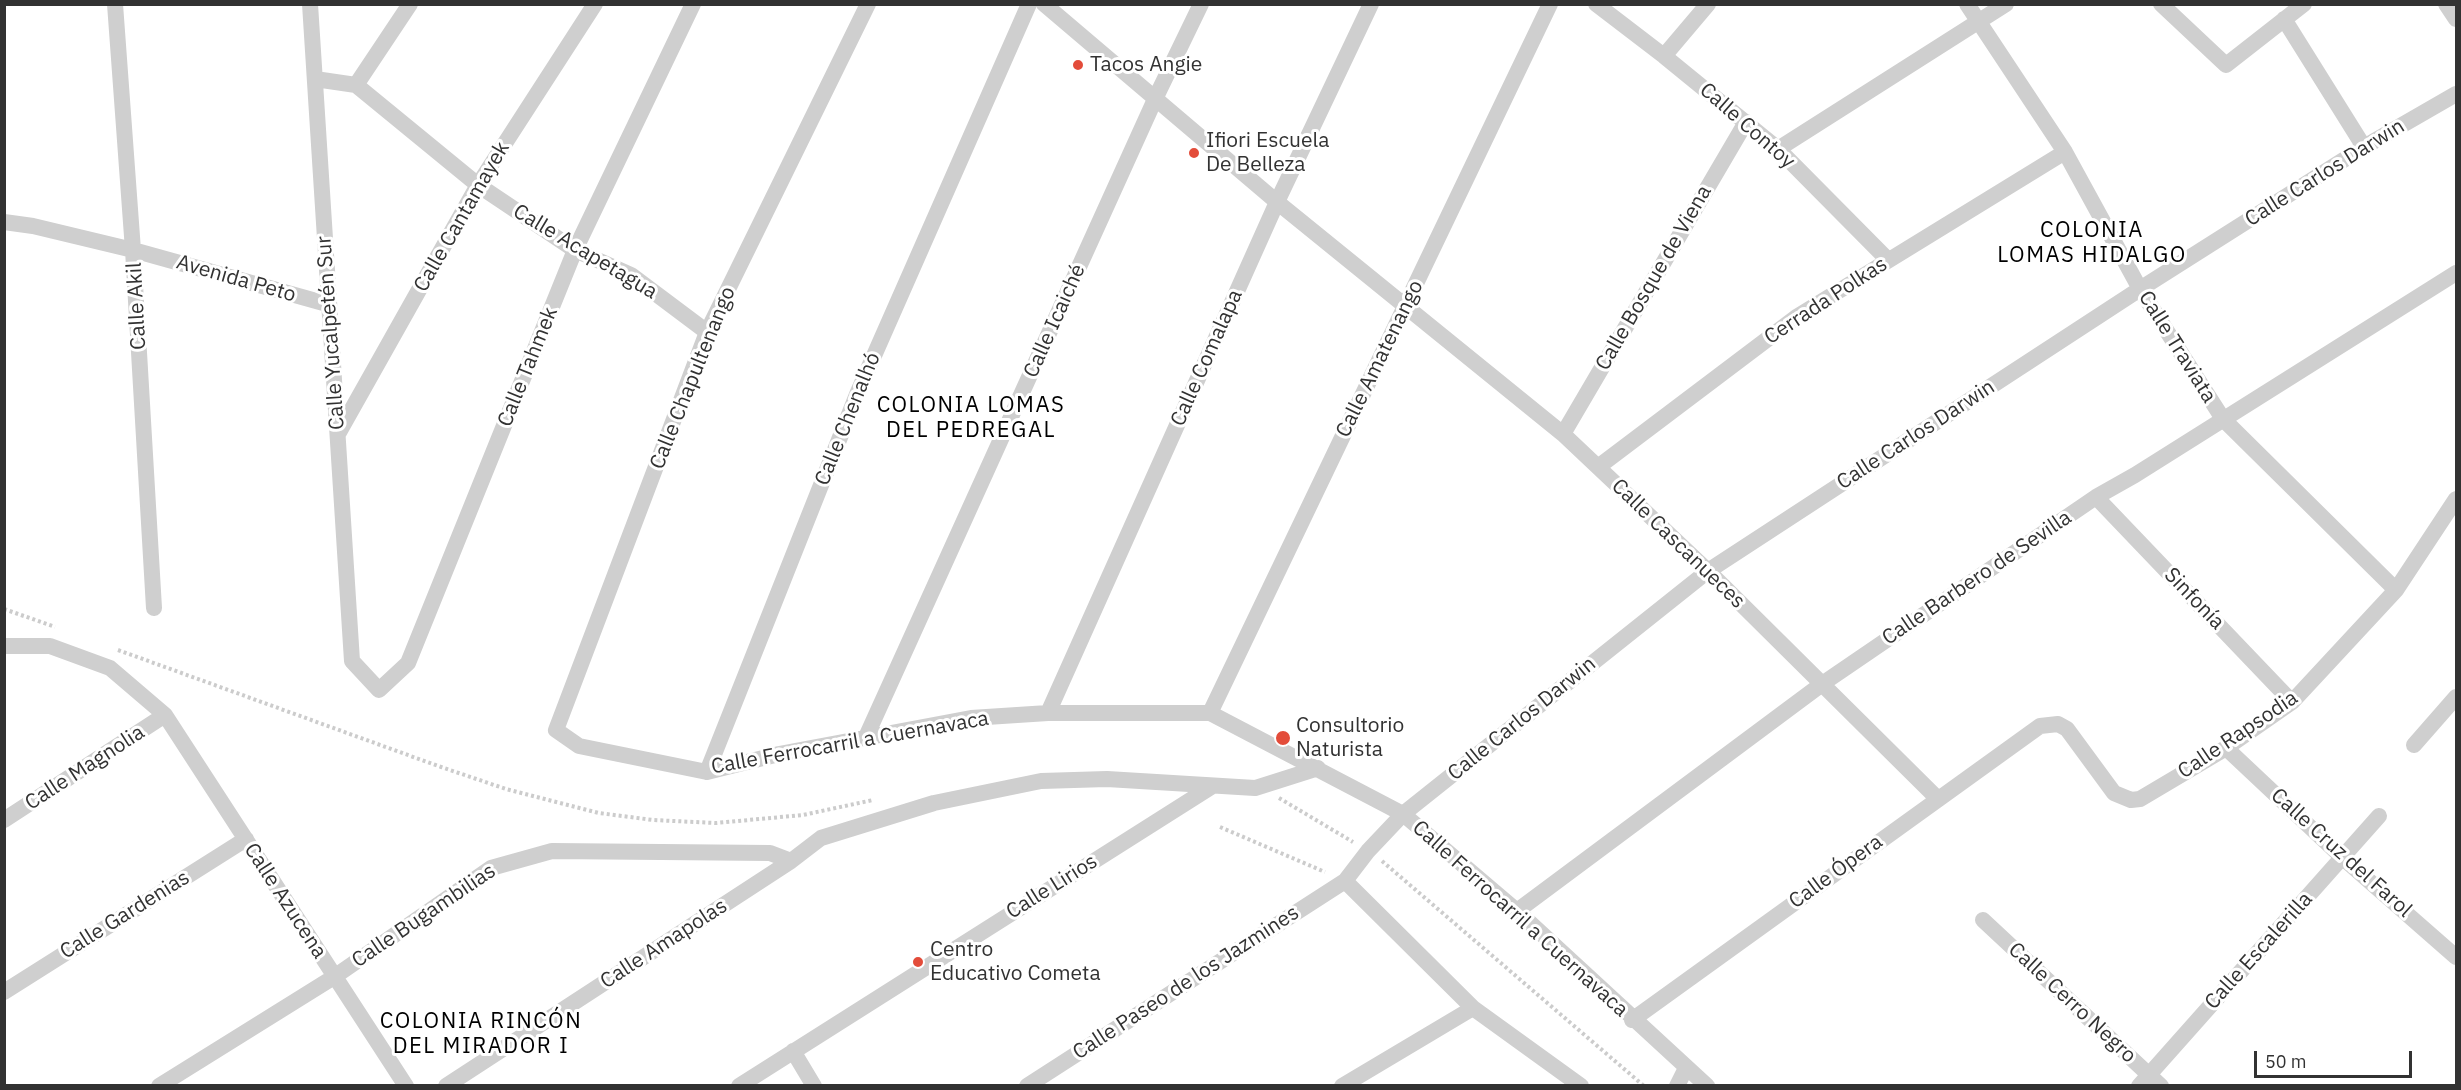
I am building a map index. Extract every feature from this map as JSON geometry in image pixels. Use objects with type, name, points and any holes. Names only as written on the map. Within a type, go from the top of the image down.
[{"type":"street","name":"Calle Akil","points":[[115,4],[133,250],[154,608]]},
{"type":"street","name":"Calle Yucalpetén Sur","points":[[310,4],[327,304],[338,434],[352,662]]},
{"type":"street","points":[[315,79],[356,85],[410,4]]},
{"type":"street","name":"Calle Cantamayek","points":[[338,434],[478,185],[596,4]]},
{"type":"street","name":"Calle Tahmek","points":[[352,662],[379,690],[408,663],[575,250],[693,4]]},
{"type":"street","name":"Calle Chapultenango","points":[[556,730],[707,332],[868,4]]},
{"type":"street","name":"Calle Chenalhó","points":[[707,772],[858,392],[1029,4]]},
{"type":"street","name":"Calle Cascanueces","points":[[1044,4],[1277,202],[1563,434],[1708,571],[1937,798]]},
{"type":"street","name":"Calle Icaiché","points":[[866,737],[1156,97],[1201,4]]},
{"type":"street","name":"Calle Comalapa","points":[[1048,713],[1277,202],[1371,4]]},
{"type":"street","name":"Calle Amatenango","points":[[1210,713],[1550,4]]},
{"type":"street","name":"Calle Contoy","points":[[1596,4],[1778,149],[1888,260]]},
{"type":"street","points":[[1664,56],[1708,4]]},
{"type":"street","name":"Calle Traviata","points":[[1967,4],[2065,152],[2140,289],[2223,419],[2396,590]]},
{"type":"street","points":[[1778,149],[2006,4]]},
{"type":"street","points":[[2161,4],[2226,65],[2304,4]]},
{"type":"street","points":[[2446,4],[2457,19]]},
{"type":"street","points":[[2284,19],[2364,147]]},
{"type":"street","name":"Calle Acapetagua","points":[[356,85],[478,185],[575,250],[631,275],[707,332]]},
{"type":"street","name":"Calle Carlos Darwin","points":[[1368,851],[1403,814],[1708,571],[2140,289],[2364,147],[2457,94]]},
{"type":"street","name":"Calle Bosque de Viena","points":[[1563,434],[1746,122]]},
{"type":"street","name":"Cerrada Polkas","points":[[1598,467],[1798,316],[2065,152]]},
{"type":"street","name":"Avenida Peto","points":[[4,222],[33,226],[133,250],[327,304]]},
{"type":"street","name":"Calle Barbero de Sevilla","points":[[1517,911],[1822,684],[2096,497],[2135,476],[2457,273]]},
{"type":"street","name":"Sinfonía","points":[[2096,497],[2292,702]]},
{"type":"street","name":"Calle Rapsodia","points":[[2040,726],[2058,724],[2067,729],[2114,793],[2131,801],[2140,799],[2226,748],[2292,702],[2396,590],[2457,499]]},
{"type":"street","points":[[4,646],[50,646],[110,668],[165,716]]},
{"type":"street","points":[[2414,745],[2457,697]]},
{"type":"street","name":"Calle Ferrocarril a Cuernavaca","points":[[556,730],[579,746],[707,772],[866,737],[971,718],[1048,713],[1210,713],[1403,814],[1517,911],[1632,1020],[1707,1086]]},
{"type":"street","name":"Calle Magnolia","points":[[4,820],[165,716]]},
{"type":"street","name":"Calle Azucena","points":[[165,716],[406,1086]]},
{"type":"street","name":"Calle Ópera","points":[[1632,1020],[1937,798],[2040,726]]},
{"type":"street","name":"Calle Cruz del Farol","points":[[2226,748],[2343,858],[2457,957]]},
{"type":"street","points":[[791,861],[821,838],[934,803],[1041,781],[1107,779],[1255,788],[1318,768]]},
{"type":"street","name":"Calle Lirios","points":[[739,1086],[1211,787]]},
{"type":"street","name":"Calle Escalerilla","points":[[2149,1082],[2379,816]]},
{"type":"street","name":"Calle Gardenias","points":[[4,992],[246,839]]},
{"type":"street","name":"Calle Bugambilias","points":[[159,1086],[334,977],[490,868],[552,851],[770,853],[791,861]]},
{"type":"street","name":"Calle Paseo de los Jazmines","points":[[1027,1086],[1345,881],[1368,851]]},
{"type":"street","name":"Calle Amapolas","points":[[446,1086],[791,861]]},
{"type":"street","points":[[1345,881],[1473,1008],[1581,1086]]},
{"type":"street","name":"Calle Cerro Negro","points":[[1983,920],[2149,1082]]},
{"type":"street","points":[[1342,1086],[1473,1008]]},
{"type":"street","points":[[793,1051],[813,1086]]},
{"type":"street","points":[[1677,1086],[1686,1068]]},
{"type":"path","points":[[4,609],[57,628]]},
{"type":"path","points":[[110,647],[441,767],[506,789],[599,813],[653,820],[716,823],[803,815],[879,799]]},
{"type":"path","points":[[1255,788],[1299,808],[1368,851],[1644,1086]]},
{"type":"path","points":[[1220,827],[1345,881]]},
{"type":"place","name":"Tacos Angie","points":[[1078,65]]},
{"type":"place","name":"Ifiori Escuela De Belleza","points":[[1194,153]]},
{"type":"place","name":"Consultorio Naturista","points":[[1283,738]]},
{"type":"place","name":"Centro Educativo Cometa","points":[[918,962]]},
{"type":"district","name":"COLONIA LOMAS HIDALGO","points":[[2092,244]]},
{"type":"district","name":"COLONIA LOMAS DEL PEDREGAL","points":[[971,419]]},
{"type":"district","name":"COLONIA RINCÓN DEL MIRADOR I","points":[[481,1034]]}]
